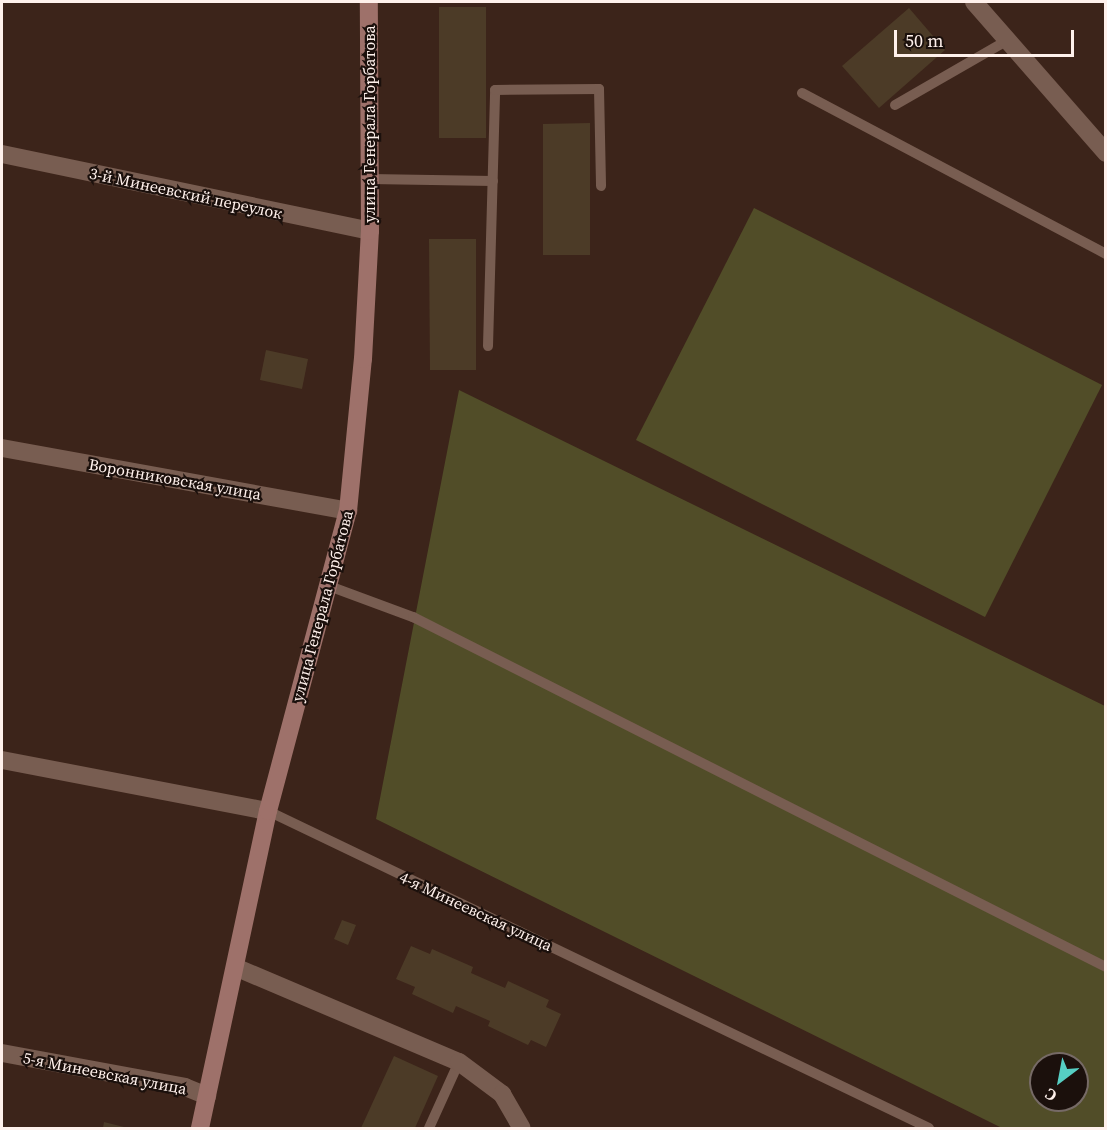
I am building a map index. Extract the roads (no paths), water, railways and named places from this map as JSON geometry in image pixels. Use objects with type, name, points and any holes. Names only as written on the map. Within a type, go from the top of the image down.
[{"type":"street","name":"улица Генерала Горбатова","points":[[200,1128],[267,811],[348,511],[363,359],[370,231],[369,2]]},
{"type":"street","points":[[974,2],[1106,153]]},
{"type":"street","name":"3-й Минеевский переулок","points":[[2,154],[370,231]]},
{"type":"street","name":"Воронниковская улица","points":[[2,448],[348,511]]},
{"type":"street","name":"4-я Минеевская улица","points":[[2,760],[267,811]]},
{"type":"street","points":[[235,967],[459,1062],[502,1094],[522,1128]]},
{"type":"street","name":"5-я Минеевская улица","points":[[2,1053],[185,1087],[207,1096]]},
{"type":"lane","points":[[895,105],[1008,40]]},
{"type":"lane","points":[[488,346],[495,90],[599,89],[601,186]]},
{"type":"lane","points":[[802,93],[1106,254]]},
{"type":"lane","points":[[370,179],[493,181]]},
{"type":"lane","points":[[329,586],[413,616],[1106,967]]},
{"type":"lane","name":"4-я Минеевская улица","points":[[267,811],[929,1128]]},
{"type":"lane","points":[[429,1128],[459,1062]]}]
